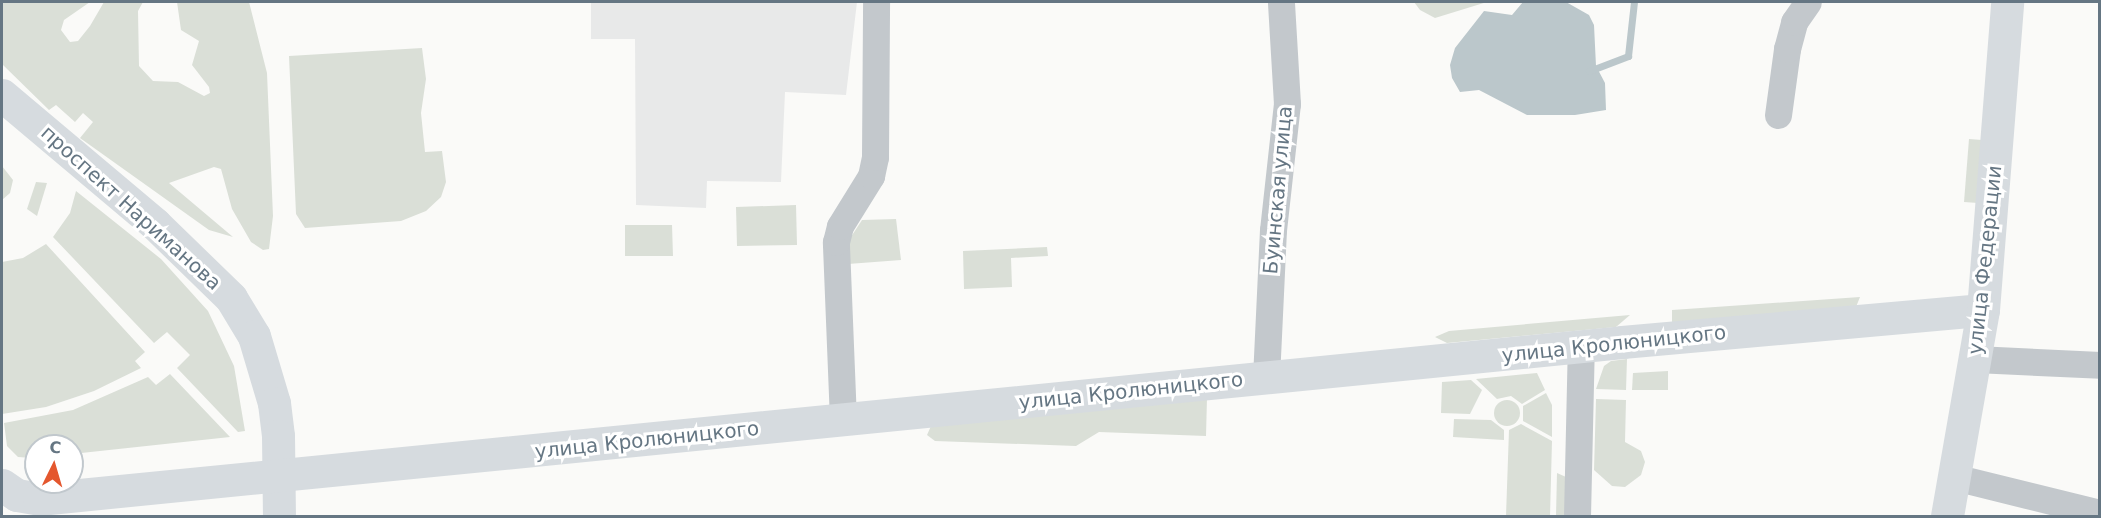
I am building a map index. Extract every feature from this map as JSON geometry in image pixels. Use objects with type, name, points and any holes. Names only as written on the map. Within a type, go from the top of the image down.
[{"type":"street","points":[[843,420],[836,242],[840,226],[871,176],[875,157],[876,2]]},
{"type":"street","name":"Буинская улица","points":[[1266,378],[1273,230],[1287,104],[1281,2]]},
{"type":"street","points":[[1778,115],[1786,49],[1794,22],[1808,2]]},
{"type":"street","name":"улица Федерации","points":[[1947,516],[1983,310],[2007,2]]},
{"type":"street","name":"проспект Нариманова","points":[[2,95],[155,224],[231,298],[255,336],[277,419],[279,516]]},
{"type":"street","points":[[2,106],[32,120]]},
{"type":"street","name":"улица Кролюницкого","points":[[279,476],[1581,346],[1983,310]]},
{"type":"street","points":[[1577,516],[1581,346]]},
{"type":"street","points":[[1975,360],[2100,365]]},
{"type":"street","points":[[2,504],[279,476]]},
{"type":"street","points":[[1954,477],[2100,513]]},
{"type":"street","points":[[2,485],[17,495],[39,499]]},
{"type":"shaded area","points":[[2,2],[90,2],[64,20],[61,30],[70,42],[78,41],[104,2],[143,2],[138,11],[139,66],[153,81],[178,82],[204,96],[210,93],[209,87],[192,65],[199,41],[181,30],[177,2],[249,2],[267,73],[273,216],[269,249],[263,250],[251,242],[232,209],[221,169],[214,167],[169,183],[233,237],[209,230],[80,138],[93,122],[83,113],[75,122],[56,105],[49,110],[2,64]]},
{"type":"shaded area","points":[[591,2],[857,2],[846,95],[785,92],[781,182],[707,181],[706,208],[636,205],[635,39],[591,39]]},
{"type":"shaded area","points":[[1414,2],[1487,2],[1435,18],[1420,10]]},
{"type":"shaded area","points":[[1523,2],[1566,2],[1589,15],[1594,25],[1596,66],[1605,83],[1606,110],[1575,115],[1527,115],[1479,90],[1460,92],[1452,78],[1450,65],[1455,48],[1484,11],[1512,15]]},
{"type":"shaded area","points":[[422,48],[426,79],[421,113],[425,152],[442,151],[446,182],[441,197],[426,211],[401,221],[305,228],[296,214],[289,56]]},
{"type":"shaded area","points":[[1969,139],[1982,140],[1978,203],[1964,202]]},
{"type":"shaded area","points":[[2,166],[13,180],[10,193],[2,200]]},
{"type":"shaded area","points":[[36,182],[47,183],[37,216],[27,209]]},
{"type":"shaded area","points":[[76,191],[161,259],[208,311],[234,366],[245,431],[238,432],[177,368],[190,355],[167,332],[154,343],[53,237],[70,213]]},
{"type":"shaded area","points":[[796,205],[797,245],[737,246],[736,207]]},
{"type":"shaded area","points":[[896,219],[901,260],[848,264],[847,243],[862,220]]},
{"type":"shaded area","points":[[625,225],[672,225],[673,256],[625,256]]},
{"type":"shaded area","points":[[46,244],[145,352],[135,361],[141,368],[94,391],[46,407],[2,414],[2,262],[23,258]]},
{"type":"shaded area","points":[[1047,247],[1048,256],[1011,258],[1012,287],[964,289],[963,251]]},
{"type":"shaded area","points":[[1860,297],[1856,307],[1672,323],[1672,310]]},
{"type":"shaded area","points":[[1630,315],[1616,327],[1447,343],[1435,337],[1449,331]]},
{"type":"shaded area","points":[[1627,359],[1626,390],[1596,389],[1604,366],[1611,361]]},
{"type":"shaded area","points":[[1668,371],[1668,390],[1632,390],[1633,373]]},
{"type":"shaded area","points":[[1537,373],[1545,390],[1522,404],[1511,396],[1497,399],[1476,379]]},
{"type":"shaded area","points":[[170,374],[230,437],[84,453],[84,434],[24,434],[24,457],[18,457],[7,446],[4,423],[73,410],[148,377],[156,385]]},
{"type":"shaded area","points":[[1471,380],[1482,390],[1470,414],[1441,413],[1442,382]]},
{"type":"shaded area","points":[[1546,393],[1552,405],[1552,437],[1523,421],[1523,406]]},
{"type":"shaded area","points":[[1207,398],[1206,436],[1099,432],[1076,446],[935,441],[927,435],[931,426]]},
{"type":"shaded area","points":[[1596,399],[1626,400],[1625,442],[1641,451],[1645,462],[1641,475],[1625,487],[1612,486],[1594,470]]},
{"type":"shaded area","points":[[1507,400],[1516,404],[1520,413],[1516,422],[1507,426],[1498,422],[1494,413],[1498,404]]},
{"type":"shaded area","points":[[1454,419],[1491,420],[1504,430],[1504,440],[1453,437]]},
{"type":"shaded area","points":[[1521,424],[1552,441],[1550,516],[1506,516],[1509,430]]},
{"type":"shaded area","points":[[1557,473],[1566,477],[1568,516],[1556,516]]},
{"type":"waterway","points":[[1589,71],[1628,56],[1634,2]]}]
